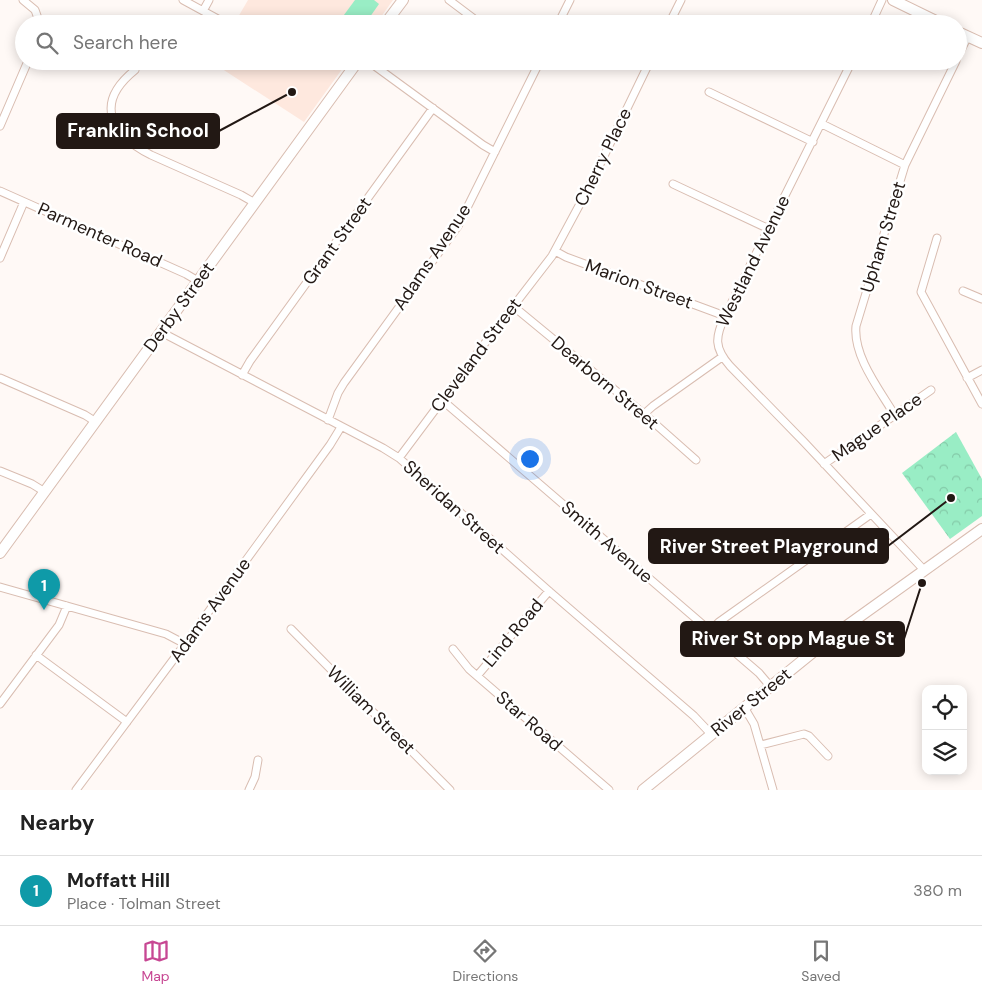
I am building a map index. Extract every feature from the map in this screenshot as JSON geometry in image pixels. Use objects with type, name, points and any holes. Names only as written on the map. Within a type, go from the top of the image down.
[{"type":"street","points":[[23,0],[35,10],[37,15]]},
{"type":"street","points":[[184,0],[210,15]]},
{"type":"street","points":[[203,11],[209,0]]},
{"type":"street","points":[[392,15],[403,0]]},
{"type":"street","points":[[449,0],[469,15]]},
{"type":"street","points":[[562,15],[570,0]]},
{"type":"street","points":[[673,15],[680,0]]},
{"type":"street","points":[[874,15],[882,0]]},
{"type":"street","points":[[893,0],[924,15]]},
{"type":"street","points":[[967,36],[982,43]]},
{"type":"street","points":[[0,126],[24,70]]},
{"type":"street","points":[[136,70],[118,86],[111,104],[113,119],[125,136],[151,155],[255,203]]},
{"type":"street","name":"Derby Street","points":[[0,553],[351,70]]},
{"type":"street","points":[[380,70],[495,152]]},
{"type":"street","name":"Adams Avenue","points":[[328,420],[338,393],[344,383],[458,226],[533,70]]},
{"type":"street","name":"Cherry Place","points":[[555,251],[588,189],[646,70]]},
{"type":"street","name":"Westland Avenue","points":[[722,357],[717,338],[725,316],[848,70]]},
{"type":"street","name":"Upham Street","points":[[894,414],[861,358],[855,331],[905,165],[952,70]]},
{"type":"street","points":[[709,92],[813,142]]},
{"type":"street","name":"Grant Street","points":[[242,375],[433,108]]},
{"type":"street","points":[[822,124],[905,165]]},
{"type":"street","points":[[673,184],[769,229]]},
{"type":"street","name":"Parmenter Road","points":[[0,192],[198,281]]},
{"type":"street","points":[[0,258],[24,202]]},
{"type":"street","points":[[937,238],[921,292],[982,404]]},
{"type":"street","name":"Cleveland Street","points":[[399,458],[555,251]]},
{"type":"street","name":"Marion Street","points":[[555,251],[574,260],[725,316]]},
{"type":"street","points":[[963,291],[982,299]]},
{"type":"street","name":"Dearborn Street","points":[[513,306],[644,414],[696,460]]},
{"type":"street","name":"Sheridan Street","points":[[161,332],[399,458],[548,591],[694,716],[711,734]]},
{"type":"street","points":[[644,414],[722,357],[924,570]]},
{"type":"street","points":[[967,378],[982,370]]},
{"type":"street","points":[[0,378],[96,422]]},
{"type":"street","name":"Mague Place","points":[[824,464],[931,390]]},
{"type":"street","name":"Smith Avenue","points":[[442,400],[759,673],[770,686]]},
{"type":"street","name":"Adams Avenue","points":[[76,790],[186,644],[330,446],[341,427]]},
{"type":"street","points":[[0,471],[32,484],[45,492]]},
{"type":"street","points":[[710,631],[719,622],[871,514]]},
{"type":"street","name":"River Street","points":[[643,790],[842,629],[982,529]]},
{"type":"street","points":[[0,587],[166,634],[186,644]]},
{"type":"street","name":"Lind Road","points":[[477,676],[548,591]]},
{"type":"street","points":[[0,704],[62,620],[67,606]]},
{"type":"street","name":"William Street","points":[[291,629],[450,790]]},
{"type":"street","name":"Star Road","points":[[453,649],[465,665],[477,676],[609,790]]},
{"type":"street","points":[[36,655],[127,722]]},
{"type":"street","points":[[744,707],[752,720],[761,745],[773,790]]},
{"type":"street","points":[[761,745],[804,734],[828,756]]},
{"type":"street","points":[[249,790],[255,777],[258,760]]},
{"type":"shaded area","points":[[248,0],[393,0],[382,15],[239,15]]},
{"type":"shaded area","points":[[224,70],[342,70],[304,122]]},
{"type":"green space","points":[[355,0],[374,0],[379,4],[371,15],[344,15]]},
{"type":"green space","points":[[956,432],[982,479],[982,516],[950,539],[902,473]]},
{"type":"place","name":"Franklin School","points":[[292,92]]},
{"type":"place","name":"River Street Playground","points":[[951,498]]},
{"type":"place","name":"River St opp Mague St","points":[[922,583]]},
{"type":"place","name":"Moffatt Hill","points":[[44,610]]}]
